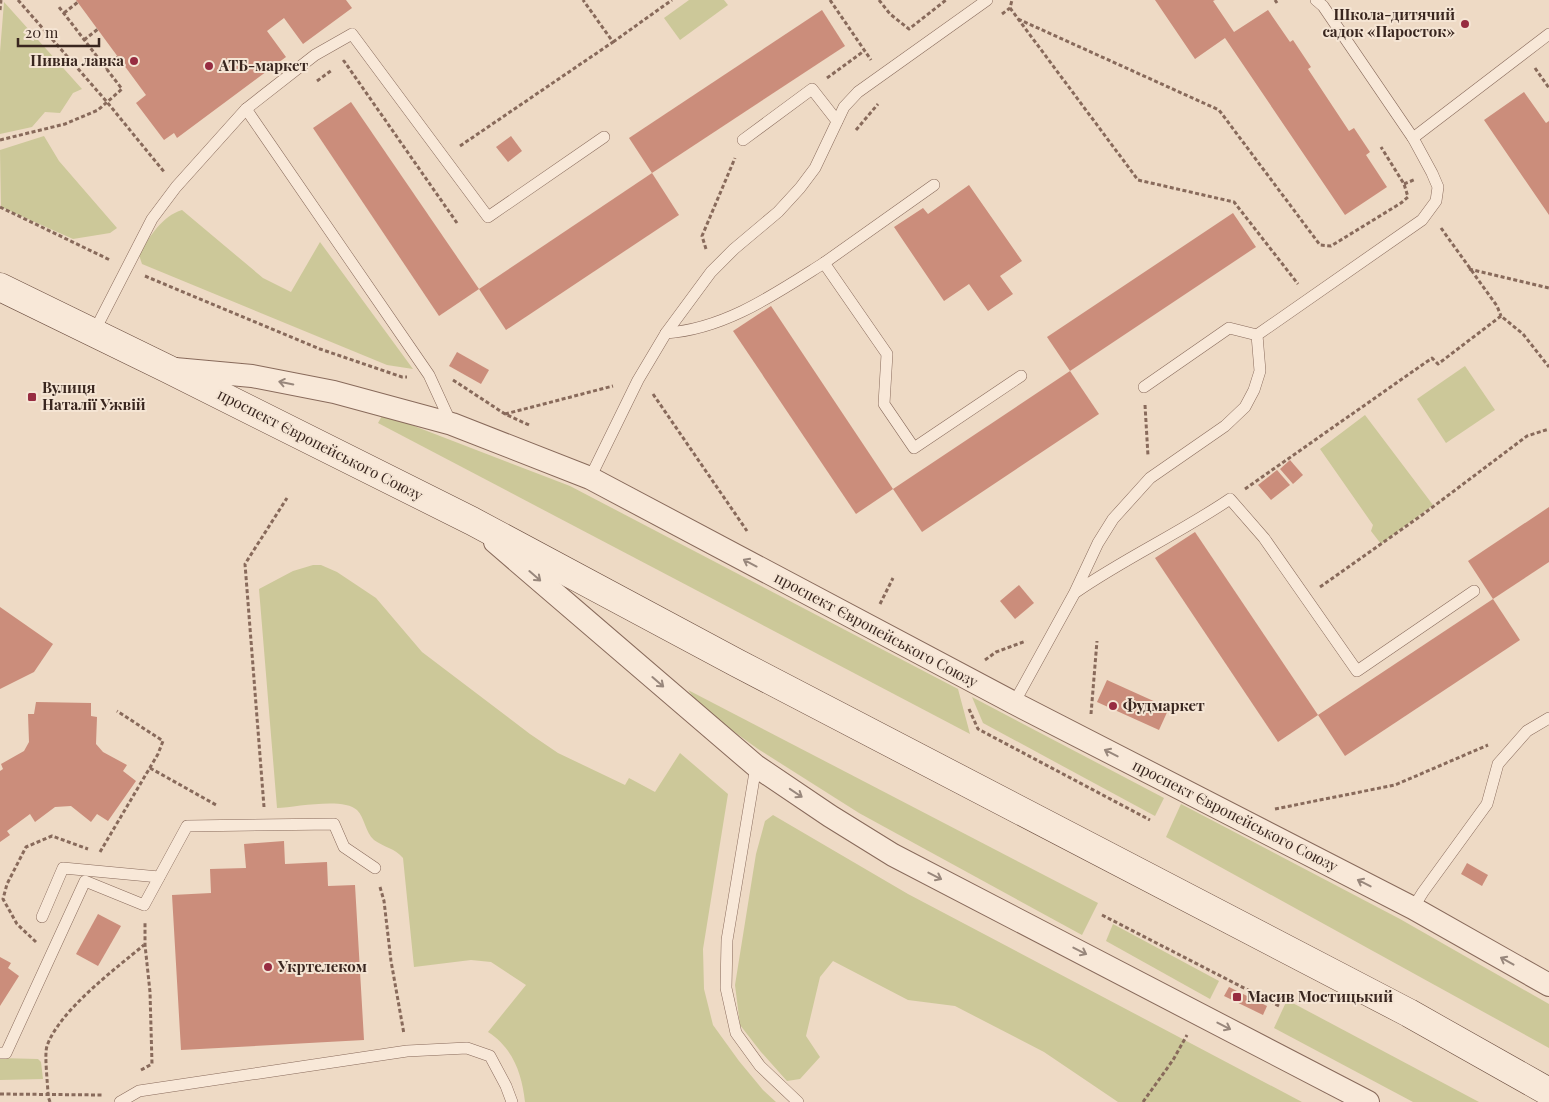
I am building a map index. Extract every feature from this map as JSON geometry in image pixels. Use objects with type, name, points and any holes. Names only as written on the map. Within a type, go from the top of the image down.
[{"type":"main road","name":"проспект Європейського Союзу","points":[[0,287],[472,521],[737,663],[1409,1013],[1549,1092]]},
{"type":"street","name":"проспект Європейського Союзу","points":[[168,369],[261,378],[334,392],[452,424],[590,478],[1014,703],[1413,908],[1549,985]]},
{"type":"street","name":"проспект Європейського Союзу","points":[[472,521],[756,766],[830,816],[893,854],[1368,1102]]},
{"type":"lane","points":[[590,478],[638,380],[666,333],[712,272],[734,249],[778,212],[800,188],[815,168],[844,107],[858,92],[986,0]]},
{"type":"lane","points":[[1144,387],[1229,328],[1258,335],[1422,220],[1436,201],[1438,186],[1412,138],[1323,6],[1316,0]]},
{"type":"lane","points":[[94,333],[152,219],[176,187],[246,109],[315,55],[352,34],[488,217],[604,137]]},
{"type":"lane","points":[[1412,138],[1549,34]]},
{"type":"lane","points":[[743,140],[812,89],[837,121]]},
{"type":"lane","points":[[246,109],[429,375],[452,424]]},
{"type":"lane","points":[[666,333],[680,332],[714,324],[771,297],[824,263],[934,185]]},
{"type":"lane","points":[[824,263],[887,354],[884,404],[914,448],[1021,376]]},
{"type":"lane","points":[[1014,703],[1074,594],[1098,543],[1113,519],[1150,478],[1225,426],[1245,408],[1254,390],[1260,371],[1258,335]]},
{"type":"lane","points":[[1074,594],[1093,580],[1198,521],[1230,499],[1264,538],[1356,672],[1474,591]]},
{"type":"lane","points":[[1413,908],[1487,804],[1498,764],[1527,732],[1549,718]]},
{"type":"lane","points":[[756,766],[727,940],[726,988],[736,1033],[760,1066],[798,1102]]},
{"type":"lane","points":[[0,1053],[6,1054],[85,881],[144,905],[186,826],[334,824],[344,847],[375,868]]},
{"type":"lane","points":[[42,916],[63,868],[159,877]]},
{"type":"lane","points":[[120,1102],[139,1092],[407,1051],[466,1048],[490,1056],[512,1102]]},
{"type":"path","points":[[0,10],[1,0]]},
{"type":"path","points":[[18,0],[159,164]]},
{"type":"path","points":[[584,0],[613,42]]},
{"type":"path","points":[[422,172],[672,0]]},
{"type":"path","points":[[830,0],[882,75]]},
{"type":"path","points":[[879,0],[890,14],[909,29],[946,0]]},
{"type":"path","points":[[994,19],[1010,8],[1012,0]]},
{"type":"path","points":[[64,13],[78,2]]},
{"type":"path","points":[[0,140],[64,124],[98,110],[122,89],[59,7]]},
{"type":"path","points":[[1010,8],[1138,180],[1234,202],[1310,298]]},
{"type":"path","points":[[1018,19],[1219,110],[1320,245],[1331,246],[1408,197],[1404,184],[1381,147]]},
{"type":"path","points":[[84,40],[98,29]]},
{"type":"path","points":[[812,89],[864,51]]},
{"type":"path","points":[[105,68],[118,57]]},
{"type":"path","points":[[312,84],[344,61],[457,223]]},
{"type":"path","points":[[1532,63],[1549,88]]},
{"type":"path","points":[[854,132],[880,102]]},
{"type":"path","points":[[712,272],[702,236],[743,140]]},
{"type":"path","points":[[1429,211],[1497,306],[1501,316],[1523,334],[1549,367]]},
{"type":"path","points":[[1469,269],[1549,288]]},
{"type":"path","points":[[1230,499],[1432,358],[1438,364],[1501,316]]},
{"type":"path","points":[[505,414],[638,380]]},
{"type":"path","points":[[1144,387],[1150,478]]},
{"type":"path","points":[[653,394],[751,538]]},
{"type":"path","points":[[1305,598],[1422,515],[1527,436],[1549,429]]},
{"type":"path","points":[[266,825],[245,564],[287,498]]},
{"type":"path","points":[[878,607],[893,578]]},
{"type":"path","points":[[982,662],[996,652],[1055,629]]},
{"type":"path","points":[[1090,717],[1097,641]]},
{"type":"path","points":[[967,702],[978,729],[1150,820]]},
{"type":"path","points":[[1270,810],[1395,785],[1485,746],[1527,732]]},
{"type":"path","points":[[150,768],[251,824]]},
{"type":"path","points":[[384,901],[391,961],[407,1051]]},
{"type":"path","points":[[135,1074],[152,1064],[150,992],[145,945],[144,905]]},
{"type":"path","points":[[1102,916],[1279,1006]]},
{"type":"path","points":[[50,1102],[48,1096],[46,1048],[58,1025],[105,976],[145,945]]},
{"type":"path","points":[[1143,1102],[1173,1060],[1189,1033]]},
{"type":"path","points":[[0,1094],[48,1096],[102,1095],[110,1090]]},
{"type":"shaded area","points":[[689,0],[724,0],[728,5],[680,40],[664,18]]},
{"type":"shaded area","points":[[4,2],[82,89],[73,93],[60,113],[45,112],[32,127],[0,134],[0,52]]},
{"type":"shaded area","points":[[44,136],[59,161],[117,228],[110,233],[73,239],[1,207],[0,150]]},
{"type":"shaded area","points":[[182,210],[263,278],[291,292],[320,242],[413,369],[387,365],[142,264],[139,255],[152,234],[168,217]]},
{"type":"shaded area","points":[[1465,366],[1495,410],[1446,443],[1417,399]]},
{"type":"shaded area","points":[[383,414],[570,486],[958,689],[970,734],[378,423]]},
{"type":"shaded area","points":[[1365,415],[1433,505],[1381,544],[1371,531],[1373,525],[1320,449]]},
{"type":"shaded area","points":[[313,565],[321,565],[337,572],[376,598],[422,652],[558,753],[625,785],[629,778],[655,792],[680,753],[728,794],[703,949],[704,989],[713,1025],[739,1061],[763,1090],[776,1102],[525,1102],[515,1062],[497,1038],[488,1032],[526,985],[491,962],[471,960],[414,967],[403,858],[371,837],[360,813],[351,806],[331,803],[277,808],[259,589],[293,571]]},
{"type":"shaded area","points":[[688,690],[1098,903],[1082,935],[859,813],[758,749],[701,708]]},
{"type":"shaded area","points":[[972,697],[1164,798],[1155,816],[983,723]]},
{"type":"shaded area","points":[[1181,804],[1400,919],[1549,1004],[1549,1048],[1166,837]]},
{"type":"shaded area","points":[[773,815],[908,894],[1302,1102],[1118,1102],[1044,1052],[955,1006],[908,1000],[833,961],[820,977],[806,1036],[820,1057],[800,1079],[787,1081],[740,1025],[735,985],[756,854],[765,821]]},
{"type":"shaded area","points":[[1113,924],[1219,981],[1210,999],[1106,941]]},
{"type":"shaded area","points":[[1287,1000],[1479,1102],[1413,1102],[1274,1028]]},
{"type":"shaded area","points":[[0,1058],[38,1059],[41,1062],[43,1079],[0,1080]]},
{"type":"building","points":[[76,0],[346,0],[352,8],[303,44],[284,18],[267,31],[286,57],[177,138],[174,133],[164,140],[136,103],[146,95]]},
{"type":"building","points":[[1155,0],[1215,0],[1213,1],[1234,32],[1268,10],[1290,42],[1293,40],[1311,67],[1308,69],[1349,131],[1354,128],[1370,152],[1366,155],[1387,187],[1345,215],[1225,38],[1195,59]]},
{"type":"building","points":[[822,10],[845,46],[652,173],[629,138]]},
{"type":"building","points":[[1524,92],[1546,123],[1549,121],[1549,215],[1484,120]]},
{"type":"building","points":[[351,102],[479,289],[439,316],[313,128]]},
{"type":"building","points":[[511,136],[522,151],[508,162],[496,147]]},
{"type":"building","points":[[652,173],[679,215],[506,330],[479,289]]},
{"type":"building","points":[[969,185],[1022,261],[1000,276],[1013,294],[988,311],[969,284],[944,301],[894,227],[923,208],[928,214]]},
{"type":"building","points":[[1233,213],[1256,247],[1070,371],[1047,337]]},
{"type":"building","points":[[771,306],[893,489],[856,514],[733,331]]},
{"type":"building","points":[[457,352],[489,370],[481,384],[449,366]]},
{"type":"building","points":[[1070,371],[1099,414],[922,532],[893,489]]},
{"type":"building","points":[[1290,460],[1303,475],[1293,484],[1280,469]]},
{"type":"building","points":[[1277,470],[1290,485],[1271,500],[1258,485]]},
{"type":"building","points":[[1549,507],[1549,562],[1493,599],[1468,561]]},
{"type":"building","points":[[1195,532],[1318,715],[1278,742],[1155,558]]},
{"type":"building","points":[[1019,585],[1034,603],[1015,619],[1000,601]]},
{"type":"building","points":[[1493,599],[1520,640],[1345,756],[1318,715]]},
{"type":"building","points":[[0,607],[53,644],[34,672],[0,689]]},
{"type":"building","points":[[1107,680],[1169,708],[1159,730],[1097,702]]},
{"type":"building","points":[[36,702],[91,703],[91,716],[97,717],[96,744],[103,752],[127,765],[123,771],[136,781],[108,821],[97,814],[91,822],[71,806],[55,807],[35,822],[30,814],[7,831],[10,835],[0,842],[0,771],[3,769],[1,764],[24,751],[29,742],[28,714],[34,714]]},
{"type":"building","name":"Укртелеком","points":[[284,841],[285,864],[327,862],[328,886],[355,885],[364,1040],[181,1050],[172,895],[211,893],[210,869],[246,868],[244,844]]},
{"type":"building","points":[[1467,863],[1488,875],[1482,886],[1461,874]]},
{"type":"building","points":[[98,914],[121,926],[98,966],[76,954]]},
{"type":"building","points":[[0,957],[11,963],[8,968],[19,976],[0,1006]]},
{"type":"building","points":[[1229,987],[1267,1006],[1263,1015],[1224,996]]},
{"type":"place","name":"Школа-дитячий садок «Паросток»","points":[[1465,24]]},
{"type":"place","name":"Пивна лавка","points":[[134,61]]},
{"type":"place","name":"АТБ-маркет","points":[[209,66]]},
{"type":"place","name":"Вулиця Наталії Ужвій","points":[[32,397]]},
{"type":"place","name":"Фудмаркет","points":[[1113,706]]},
{"type":"place","name":"Укртелеком","points":[[268,967]]},
{"type":"place","name":"Масив Мостицький","points":[[1237,997]]}]
